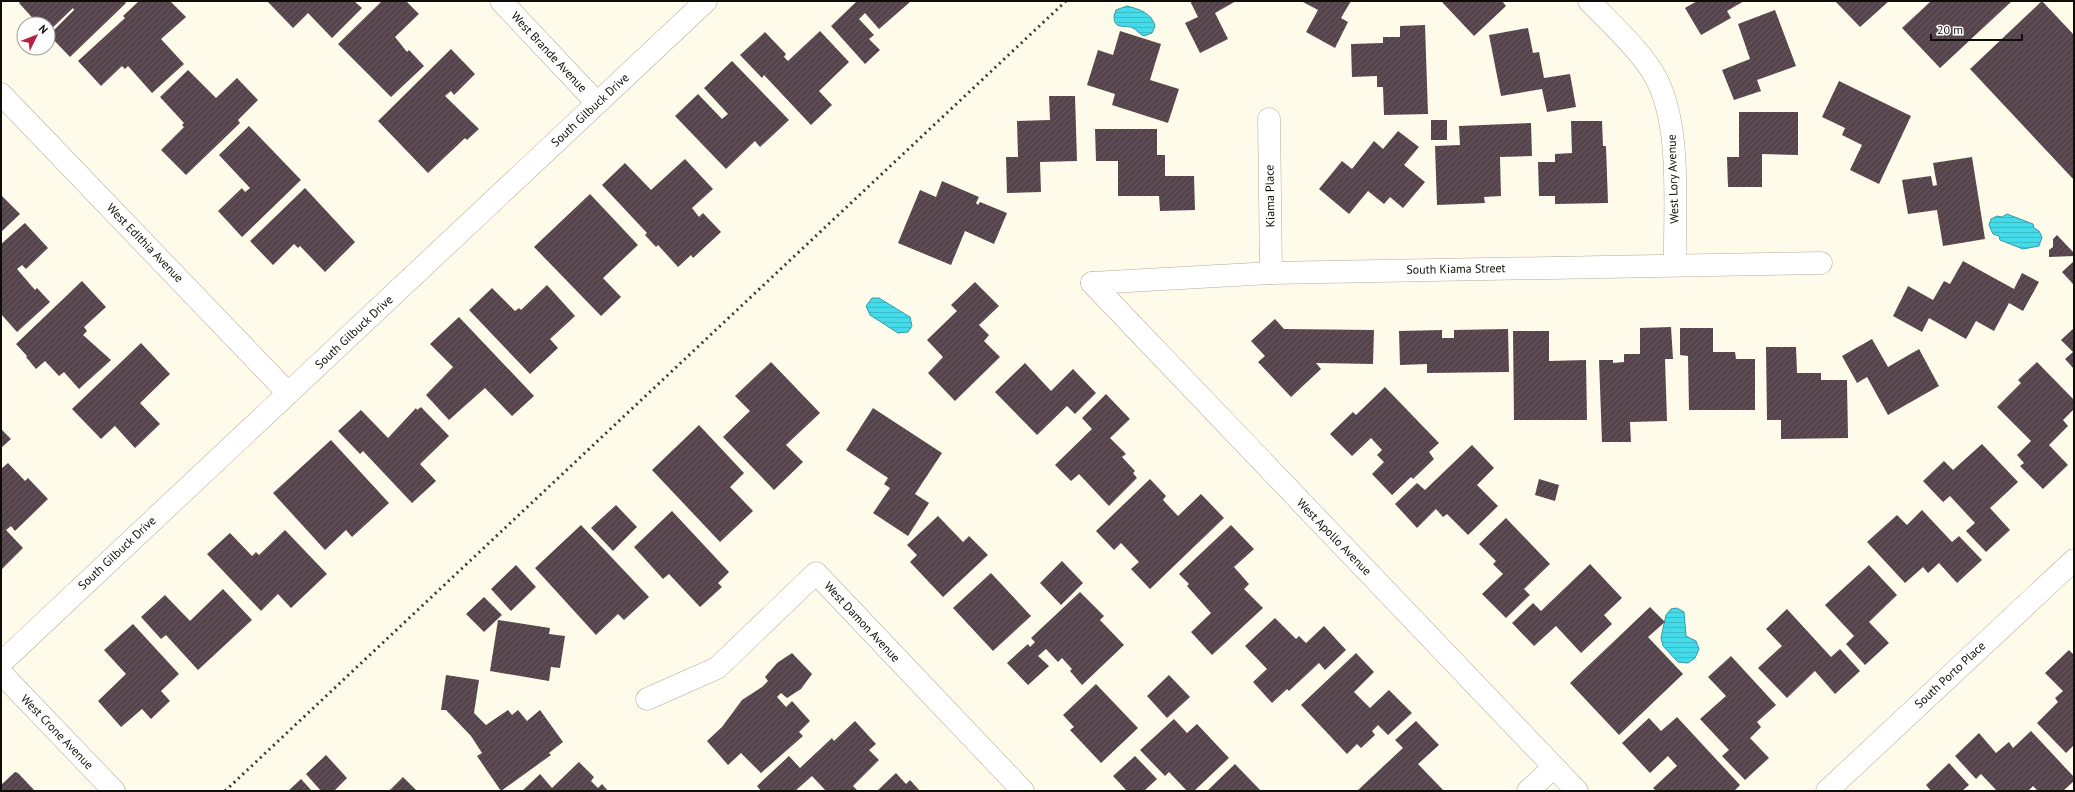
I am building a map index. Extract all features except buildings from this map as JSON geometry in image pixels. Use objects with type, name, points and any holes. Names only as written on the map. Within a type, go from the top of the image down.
[{"type":"street","name":"West Brande Avenue","points":[[501,1],[597,103]]},
{"type":"street","name":"South Gilbuck Drive","points":[[1,663],[706,1]]},
{"type":"street","name":"West Lory Avenue","points":[[1589,1],[1640,54],[1653,72],[1662,92],[1672,130],[1674,153],[1675,265]]},
{"type":"street","name":"West Edithia Avenue","points":[[1,94],[288,393]]},
{"type":"street","name":"Kiama Place","points":[[1269,119],[1271,273]]},
{"type":"street","name":"South Kiama Street","points":[[1092,283],[1271,273],[1821,263]]},
{"type":"street","name":"West Apollo Avenue","points":[[1092,283],[1577,791]]},
{"type":"street","name":"South Porto Place","points":[[1827,791],[2074,560]]},
{"type":"street","name":"West Damon Avenue","points":[[647,699],[717,668],[816,573],[1023,791]]},
{"type":"street","name":"West Crone Avenue","points":[[1,673],[114,791]]},
{"type":"street","points":[[1528,791],[1554,766]]},
{"type":"water","points":[[1127,6],[1144,12],[1151,18],[1155,26],[1152,33],[1144,36],[1133,28],[1116,24],[1114,21],[1114,16],[1116,10]]},
{"type":"water","points":[[2007,214],[2033,224],[2034,228],[2039,231],[2042,237],[2039,246],[2023,249],[2000,240],[1999,236],[1993,234],[1989,225],[1991,219],[1997,216],[2002,217]]},
{"type":"water","points":[[872,298],[879,298],[910,317],[912,326],[908,332],[898,333],[870,315],[866,306]]},
{"type":"water","points":[[1677,608],[1684,612],[1686,636],[1696,641],[1699,649],[1695,658],[1688,663],[1678,662],[1663,646],[1661,638],[1666,615],[1671,609]]},
{"type":"railway","points":[[225,791],[1066,1]]}]
